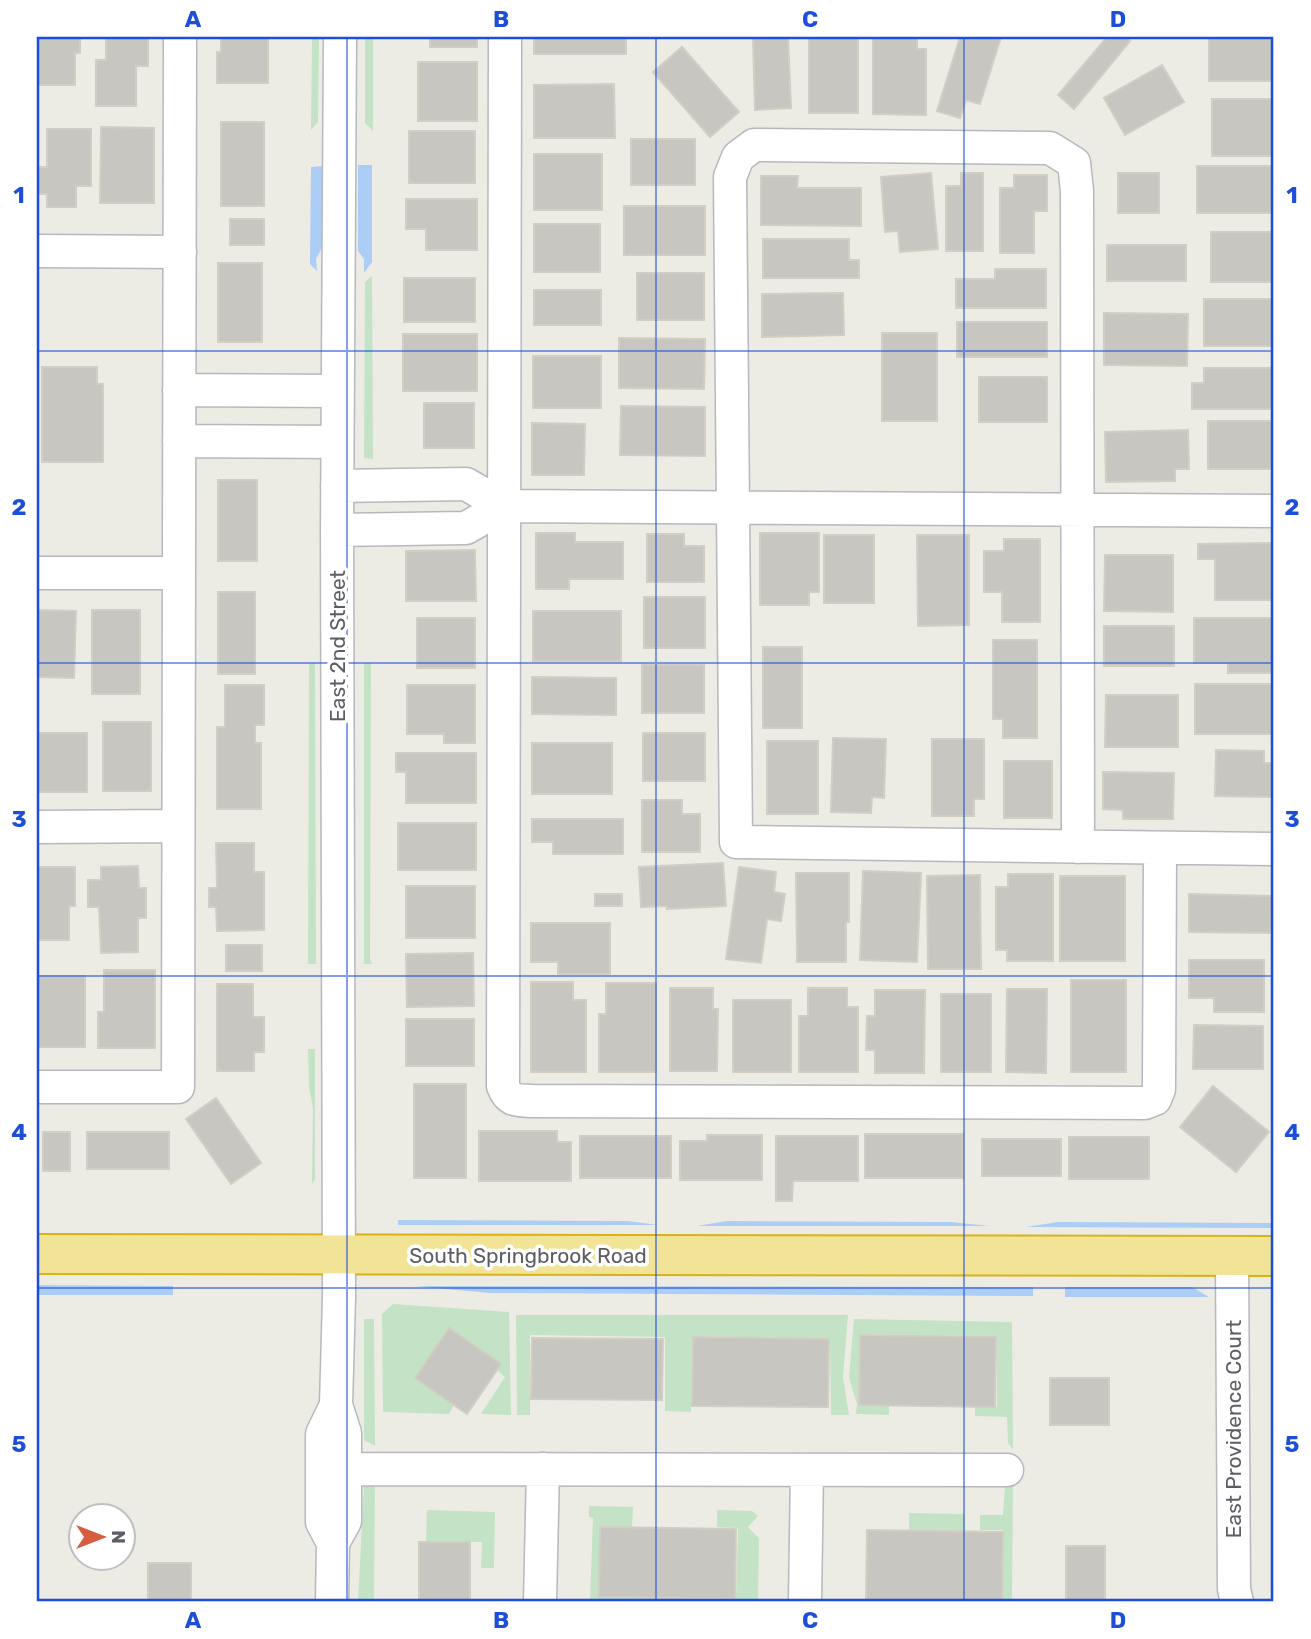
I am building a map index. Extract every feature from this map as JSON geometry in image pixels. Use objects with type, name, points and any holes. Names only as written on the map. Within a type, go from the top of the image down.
[{"type":"highway","name":"South Springbrook Road","points":[[37,1254],[1274,1256]]},
{"type":"street","points":[[37,1087],[178,1087],[180,37]]},
{"type":"street","name":"East 2nd Street","points":[[336,1405],[339,1255],[337,391],[340,37]]},
{"type":"street","points":[[505,37],[503,1086],[506,1096],[513,1101],[1145,1103],[1155,1099],[1159,1089],[1160,848]]},
{"type":"street","points":[[1078,846],[1077,191],[1073,163],[1050,148],[754,145],[738,157],[730,177],[736,842],[1274,849]]},
{"type":"street","points":[[37,251],[180,252]]},
{"type":"street","points":[[179,390],[337,391]]},
{"type":"street","points":[[179,442],[337,442]]},
{"type":"street","points":[[337,486],[466,484],[504,506]]},
{"type":"street","points":[[337,530],[466,527],[504,506],[1274,511]]},
{"type":"street","points":[[37,573],[179,573]]},
{"type":"street","points":[[37,827],[178,826]]},
{"type":"street","name":"East Providence Court","points":[[1232,1256],[1234,1589],[1237,1602]]},
{"type":"street","points":[[332,1543],[345,1521],[345,1433],[336,1405]]},
{"type":"street","points":[[332,1602],[332,1543],[322,1522],[322,1434],[336,1405]]},
{"type":"street","points":[[345,1469],[1007,1470]]},
{"type":"street","points":[[540,1602],[543,1469]]},
{"type":"street","points":[[805,1602],[807,1470]]},
{"type":"green space","points":[[312,37],[319,37],[318,122],[311,130]]},
{"type":"green space","points":[[365,37],[373,37],[373,131],[365,123]]},
{"type":"green space","points":[[372,276],[373,459],[364,458],[365,282]]},
{"type":"green space","points":[[315,663],[316,964],[308,964],[309,664]]},
{"type":"green space","points":[[364,663],[371,663],[372,964],[364,964]]},
{"type":"green space","points":[[308,1049],[315,1049],[315,1179],[312,1184],[313,1108],[309,1087]]},
{"type":"green space","points":[[393,1304],[509,1312],[511,1415],[481,1414],[505,1377],[449,1328],[416,1375],[455,1403],[449,1414],[383,1412],[382,1314]]},
{"type":"green space","points":[[516,1315],[848,1315],[843,1377],[849,1415],[831,1415],[830,1339],[692,1336],[691,1412],[665,1411],[665,1337],[530,1335],[530,1415],[517,1415]]},
{"type":"green space","points":[[364,1319],[374,1319],[375,1446],[364,1440]]},
{"type":"green space","points":[[854,1319],[1012,1322],[1013,1450],[1008,1443],[1007,1417],[975,1416],[975,1407],[997,1407],[997,1336],[860,1334],[859,1405],[889,1406],[889,1415],[856,1414],[857,1404],[849,1378]]},
{"type":"green space","points":[[375,1479],[374,1602],[358,1602],[364,1484]]},
{"type":"green space","points":[[1013,1480],[1012,1602],[1003,1602],[1003,1530],[980,1530],[980,1515],[1003,1515],[1005,1487]]},
{"type":"green space","points":[[589,1506],[633,1507],[632,1527],[603,1527],[601,1596],[736,1599],[738,1528],[717,1527],[717,1510],[752,1511],[758,1516],[748,1527],[759,1538],[758,1602],[590,1602],[593,1518],[589,1517]]},
{"type":"green space","points":[[427,1510],[495,1512],[494,1568],[481,1568],[482,1542],[426,1541]]},
{"type":"green space","points":[[909,1513],[965,1514],[965,1533],[909,1532]]},
{"type":"water","points":[[358,165],[372,165],[372,262],[364,273],[364,259],[358,251]]},
{"type":"water","points":[[323,166],[322,248],[316,259],[317,271],[310,264],[311,167]]},
{"type":"water","points":[[398,1220],[628,1221],[658,1225],[398,1225]]},
{"type":"water","points":[[727,1221],[951,1222],[989,1226],[697,1226]]},
{"type":"water","points":[[1058,1222],[1274,1223],[1274,1228],[1026,1227]]},
{"type":"water","points":[[37,1285],[173,1286],[173,1295],[37,1295]]},
{"type":"water","points":[[414,1286],[1033,1287],[1033,1296],[490,1293]]},
{"type":"water","points":[[1065,1287],[1192,1287],[1209,1297],[1065,1297]]},
{"type":"building","points":[[37,37],[80,37],[80,53],[75,53],[75,85],[37,85]]},
{"type":"building","points":[[106,37],[148,38],[148,66],[136,66],[136,106],[96,106],[96,60],[106,60]]},
{"type":"building","points":[[221,37],[268,37],[268,83],[217,83],[217,52],[221,52]]},
{"type":"building","points":[[430,37],[477,37],[477,47],[430,47]]},
{"type":"building","points":[[534,37],[626,37],[626,54],[534,54]]},
{"type":"building","points":[[753,37],[788,37],[791,108],[755,110]]},
{"type":"building","points":[[809,37],[858,37],[858,113],[809,113]]},
{"type":"building","points":[[873,37],[917,37],[917,49],[926,49],[926,115],[873,114]]},
{"type":"building","points":[[960,37],[1001,37],[980,104],[966,100],[960,118],[937,111]]},
{"type":"building","points":[[1107,37],[1126,37],[1130,41],[1074,109],[1058,95]]},
{"type":"building","points":[[1209,37],[1274,37],[1274,81],[1209,81]]},
{"type":"building","points":[[682,47],[739,112],[710,137],[653,72]]},
{"type":"building","points":[[418,62],[477,62],[477,121],[418,121]]},
{"type":"building","points":[[1162,65],[1184,102],[1125,135],[1104,98]]},
{"type":"building","points":[[614,84],[615,138],[534,138],[534,85]]},
{"type":"building","points":[[1212,99],[1274,99],[1274,156],[1212,156]]},
{"type":"building","points":[[221,122],[264,122],[264,206],[221,206]]},
{"type":"building","points":[[101,127],[154,128],[154,203],[100,203]]},
{"type":"building","points":[[47,129],[91,129],[91,186],[76,186],[76,207],[47,207],[47,194],[37,194],[37,167],[47,167]]},
{"type":"building","points":[[409,131],[475,131],[475,183],[409,183]]},
{"type":"building","points":[[631,139],[695,139],[695,185],[631,185]]},
{"type":"building","points":[[534,154],[602,154],[602,210],[534,210]]},
{"type":"building","points":[[1197,166],[1274,166],[1274,213],[1197,213]]},
{"type":"building","points":[[931,173],[938,249],[900,252],[898,231],[885,232],[881,177]]},
{"type":"building","points":[[961,173],[983,173],[983,251],[946,251],[946,186],[961,186]]},
{"type":"building","points":[[1118,173],[1159,173],[1159,213],[1118,213]]},
{"type":"building","points":[[1014,175],[1047,175],[1047,211],[1034,211],[1034,253],[1000,253],[1000,188],[1014,188]]},
{"type":"building","points":[[761,176],[798,176],[797,188],[861,188],[861,226],[761,225]]},
{"type":"building","points":[[406,199],[477,199],[477,250],[426,250],[426,229],[406,229]]},
{"type":"building","points":[[624,206],[705,206],[705,255],[624,255]]},
{"type":"building","points":[[230,219],[264,219],[264,245],[230,245]]},
{"type":"building","points":[[534,224],[600,224],[600,272],[534,272]]},
{"type":"building","points":[[1211,232],[1274,232],[1274,282],[1211,282]]},
{"type":"building","points":[[763,239],[849,239],[849,260],[859,260],[859,278],[763,278]]},
{"type":"building","points":[[1107,245],[1186,245],[1186,281],[1107,281]]},
{"type":"building","points":[[218,263],[262,263],[262,342],[218,342]]},
{"type":"building","points":[[995,269],[1046,269],[1046,308],[956,308],[956,279],[995,279]]},
{"type":"building","points":[[637,273],[704,273],[704,320],[637,320]]},
{"type":"building","points":[[404,278],[475,278],[475,322],[404,322]]},
{"type":"building","points":[[534,290],[601,290],[601,325],[534,325]]},
{"type":"building","points":[[843,293],[844,335],[762,337],[762,294]]},
{"type":"building","points":[[1204,299],[1274,299],[1274,346],[1204,346]]},
{"type":"building","points":[[1104,313],[1188,314],[1187,366],[1104,365]]},
{"type":"building","points":[[957,322],[1047,322],[1047,357],[957,357]]},
{"type":"building","points":[[882,333],[937,333],[937,421],[882,421]]},
{"type":"building","points":[[403,334],[477,334],[477,391],[403,391]]},
{"type":"building","points":[[619,338],[705,339],[704,389],[619,388]]},
{"type":"building","points":[[533,356],[601,356],[601,408],[533,408]]},
{"type":"building","points":[[42,367],[97,367],[97,384],[103,384],[103,462],[42,462]]},
{"type":"building","points":[[1204,368],[1274,368],[1274,409],[1192,409],[1192,383],[1204,383]]},
{"type":"building","points":[[979,377],[1047,377],[1047,422],[979,422]]},
{"type":"building","points":[[424,403],[474,403],[474,448],[424,448]]},
{"type":"building","points":[[621,406],[705,407],[705,456],[620,455]]},
{"type":"building","points":[[1208,421],[1274,421],[1274,469],[1208,469]]},
{"type":"building","points":[[532,423],[585,424],[584,475],[532,475]]},
{"type":"building","points":[[1188,430],[1189,469],[1175,469],[1175,481],[1106,482],[1105,432]]},
{"type":"building","points":[[218,480],[257,480],[257,561],[218,561]]},
{"type":"building","points":[[536,533],[575,533],[575,542],[623,542],[623,579],[569,579],[569,589],[536,589]]},
{"type":"building","points":[[760,533],[819,533],[819,592],[809,592],[809,605],[760,605]]},
{"type":"building","points":[[647,534],[684,534],[684,546],[704,546],[704,582],[647,582]]},
{"type":"building","points":[[824,535],[874,535],[874,603],[824,603]]},
{"type":"building","points":[[917,535],[969,535],[969,625],[918,626]]},
{"type":"building","points":[[1004,539],[1040,539],[1040,622],[1002,622],[1002,592],[984,592],[984,551],[1004,551]]},
{"type":"building","points":[[1274,543],[1274,600],[1215,600],[1215,559],[1198,559],[1198,544]]},
{"type":"building","points":[[475,550],[476,601],[406,601],[406,551]]},
{"type":"building","points":[[1105,555],[1173,555],[1173,612],[1104,611]]},
{"type":"building","points":[[218,592],[255,592],[255,674],[218,674]]},
{"type":"building","points":[[644,597],[705,597],[705,648],[644,648]]},
{"type":"building","points":[[37,610],[76,611],[74,678],[37,677]]},
{"type":"building","points":[[92,610],[140,610],[140,694],[92,694]]},
{"type":"building","points":[[533,611],[621,611],[621,661],[533,661]]},
{"type":"building","points":[[417,618],[475,618],[475,668],[417,668]]},
{"type":"building","points":[[1194,618],[1274,618],[1274,673],[1228,673],[1228,663],[1194,663]]},
{"type":"building","points":[[1104,626],[1174,626],[1174,666],[1104,666]]},
{"type":"building","points":[[993,640],[1037,640],[1037,738],[1003,738],[1003,719],[993,719]]},
{"type":"building","points":[[763,647],[802,647],[802,728],[763,728]]},
{"type":"building","points":[[642,665],[704,665],[704,713],[642,713]]},
{"type":"building","points":[[532,677],[616,678],[616,715],[532,714]]},
{"type":"building","points":[[1195,684],[1274,684],[1274,734],[1195,734]]},
{"type":"building","points":[[225,685],[264,685],[264,725],[255,725],[255,743],[261,743],[261,809],[217,809],[217,727],[225,727]]},
{"type":"building","points":[[407,685],[475,685],[475,743],[444,743],[444,734],[407,734]]},
{"type":"building","points":[[1106,695],[1178,695],[1178,747],[1105,747]]},
{"type":"building","points":[[103,722],[151,722],[151,791],[103,791]]},
{"type":"building","points":[[39,733],[87,733],[87,792],[39,792]]},
{"type":"building","points":[[643,733],[705,733],[705,781],[643,781]]},
{"type":"building","points":[[833,738],[886,739],[884,798],[872,797],[871,813],[831,812]]},
{"type":"building","points":[[932,739],[984,739],[984,799],[974,799],[974,816],[932,816]]},
{"type":"building","points":[[767,741],[818,741],[818,814],[767,814]]},
{"type":"building","points":[[532,743],[612,743],[612,794],[532,794]]},
{"type":"building","points":[[1216,750],[1264,751],[1264,763],[1274,763],[1274,797],[1215,796]]},
{"type":"building","points":[[396,753],[476,753],[476,803],[406,803],[406,772],[396,772]]},
{"type":"building","points":[[1004,761],[1052,761],[1052,818],[1004,818]]},
{"type":"building","points":[[1103,772],[1174,773],[1173,819],[1123,819],[1123,810],[1103,809]]},
{"type":"building","points":[[642,800],[682,800],[682,814],[700,814],[700,852],[642,852]]},
{"type":"building","points":[[532,819],[623,819],[623,854],[553,854],[553,842],[532,842]]},
{"type":"building","points":[[398,823],[476,823],[476,870],[398,870]]},
{"type":"building","points":[[216,843],[254,843],[254,872],[264,872],[264,930],[217,931],[216,907],[209,907],[209,888],[217,888]]},
{"type":"building","points":[[723,863],[726,906],[667,909],[667,906],[641,907],[639,867]]},
{"type":"building","points":[[138,866],[139,888],[146,888],[146,918],[138,918],[138,952],[101,953],[99,907],[88,907],[88,880],[101,880],[101,867]]},
{"type":"building","points":[[37,867],[75,867],[75,906],[69,906],[69,940],[37,940]]},
{"type":"building","points":[[739,867],[776,872],[774,892],[785,894],[781,921],[767,919],[761,963],[726,959]]},
{"type":"building","points":[[863,871],[921,873],[917,962],[860,960]]},
{"type":"building","points":[[796,873],[849,873],[846,962],[797,962]]},
{"type":"building","points":[[1008,874],[1053,874],[1053,961],[1007,961],[1007,950],[996,950],[996,887],[1008,887]]},
{"type":"building","points":[[980,875],[981,969],[928,969],[927,876]]},
{"type":"building","points":[[1060,876],[1125,876],[1125,961],[1060,961]]},
{"type":"building","points":[[406,886],[475,886],[475,938],[406,938]]},
{"type":"building","points":[[595,894],[622,894],[622,906],[595,906]]},
{"type":"building","points":[[1189,894],[1272,896],[1271,933],[1189,932]]},
{"type":"building","points":[[531,923],[610,923],[610,974],[558,974],[558,962],[531,962]]},
{"type":"building","points":[[226,945],[262,945],[262,971],[226,971]]},
{"type":"building","points":[[473,953],[474,1006],[407,1007],[406,954]]},
{"type":"building","points":[[1189,960],[1264,960],[1264,1012],[1214,1012],[1214,998],[1189,998]]},
{"type":"building","points":[[104,970],[155,970],[155,1048],[98,1048],[98,1012],[104,1012]]},
{"type":"building","points":[[37,976],[85,976],[85,1047],[37,1047]]},
{"type":"building","points":[[1071,980],[1126,980],[1126,1072],[1071,1072]]},
{"type":"building","points":[[531,982],[573,982],[573,1000],[586,1000],[586,1072],[531,1072]]},
{"type":"building","points":[[606,983],[656,983],[656,1072],[599,1072],[599,1014],[606,1014]]},
{"type":"building","points":[[217,984],[253,984],[253,1017],[264,1017],[264,1052],[254,1052],[254,1071],[217,1071]]},
{"type":"building","points":[[670,988],[713,988],[713,1009],[718,1009],[717,1071],[670,1071]]},
{"type":"building","points":[[808,988],[847,988],[847,1007],[858,1007],[858,1072],[799,1072],[799,1016],[808,1016]]},
{"type":"building","points":[[1007,989],[1047,989],[1046,1073],[1006,1072]]},
{"type":"building","points":[[875,990],[925,990],[924,1073],[875,1073],[875,1050],[866,1050],[867,1016],[875,1016]]},
{"type":"building","points":[[941,994],[991,994],[991,1072],[941,1072]]},
{"type":"building","points":[[733,1000],[791,1000],[791,1072],[733,1072]]},
{"type":"building","points":[[406,1019],[474,1019],[474,1066],[406,1066]]},
{"type":"building","points":[[1194,1025],[1263,1026],[1263,1069],[1193,1069]]},
{"type":"building","points":[[414,1084],[466,1084],[466,1178],[414,1178]]},
{"type":"building","points":[[1213,1086],[1269,1132],[1236,1172],[1180,1127]]},
{"type":"building","points":[[216,1098],[261,1163],[231,1184],[186,1119]]},
{"type":"building","points":[[479,1131],[557,1131],[557,1142],[571,1142],[571,1181],[479,1181]]},
{"type":"building","points":[[43,1132],[70,1132],[70,1171],[43,1171]]},
{"type":"building","points":[[87,1132],[169,1132],[169,1169],[87,1169]]},
{"type":"building","points":[[865,1134],[963,1134],[963,1178],[865,1178]]},
{"type":"building","points":[[707,1135],[762,1135],[762,1180],[680,1180],[680,1141],[707,1141]]},
{"type":"building","points":[[580,1136],[671,1136],[671,1178],[580,1178]]},
{"type":"building","points":[[776,1136],[858,1136],[858,1181],[793,1181],[792,1201],[776,1201]]},
{"type":"building","points":[[1069,1137],[1149,1137],[1149,1179],[1069,1179]]},
{"type":"building","points":[[982,1139],[1061,1139],[1061,1176],[982,1176]]},
{"type":"building","points":[[449,1328],[501,1364],[467,1414],[415,1378]]},
{"type":"building","points":[[860,1335],[996,1337],[995,1407],[859,1405]]},
{"type":"building","points":[[693,1337],[829,1339],[828,1407],[692,1406]]},
{"type":"building","points":[[532,1338],[663,1339],[662,1400],[531,1399]]},
{"type":"building","points":[[1050,1378],[1109,1378],[1109,1425],[1050,1425]]},
{"type":"building","points":[[600,1527],[736,1529],[735,1599],[599,1597]]},
{"type":"building","points":[[867,1530],[1003,1532],[1002,1602],[866,1600]]},
{"type":"building","points":[[419,1542],[470,1542],[470,1602],[419,1602]]},
{"type":"building","points":[[1066,1546],[1105,1546],[1105,1602],[1066,1602]]},
{"type":"building","points":[[148,1563],[191,1563],[191,1602],[148,1602]]}]
